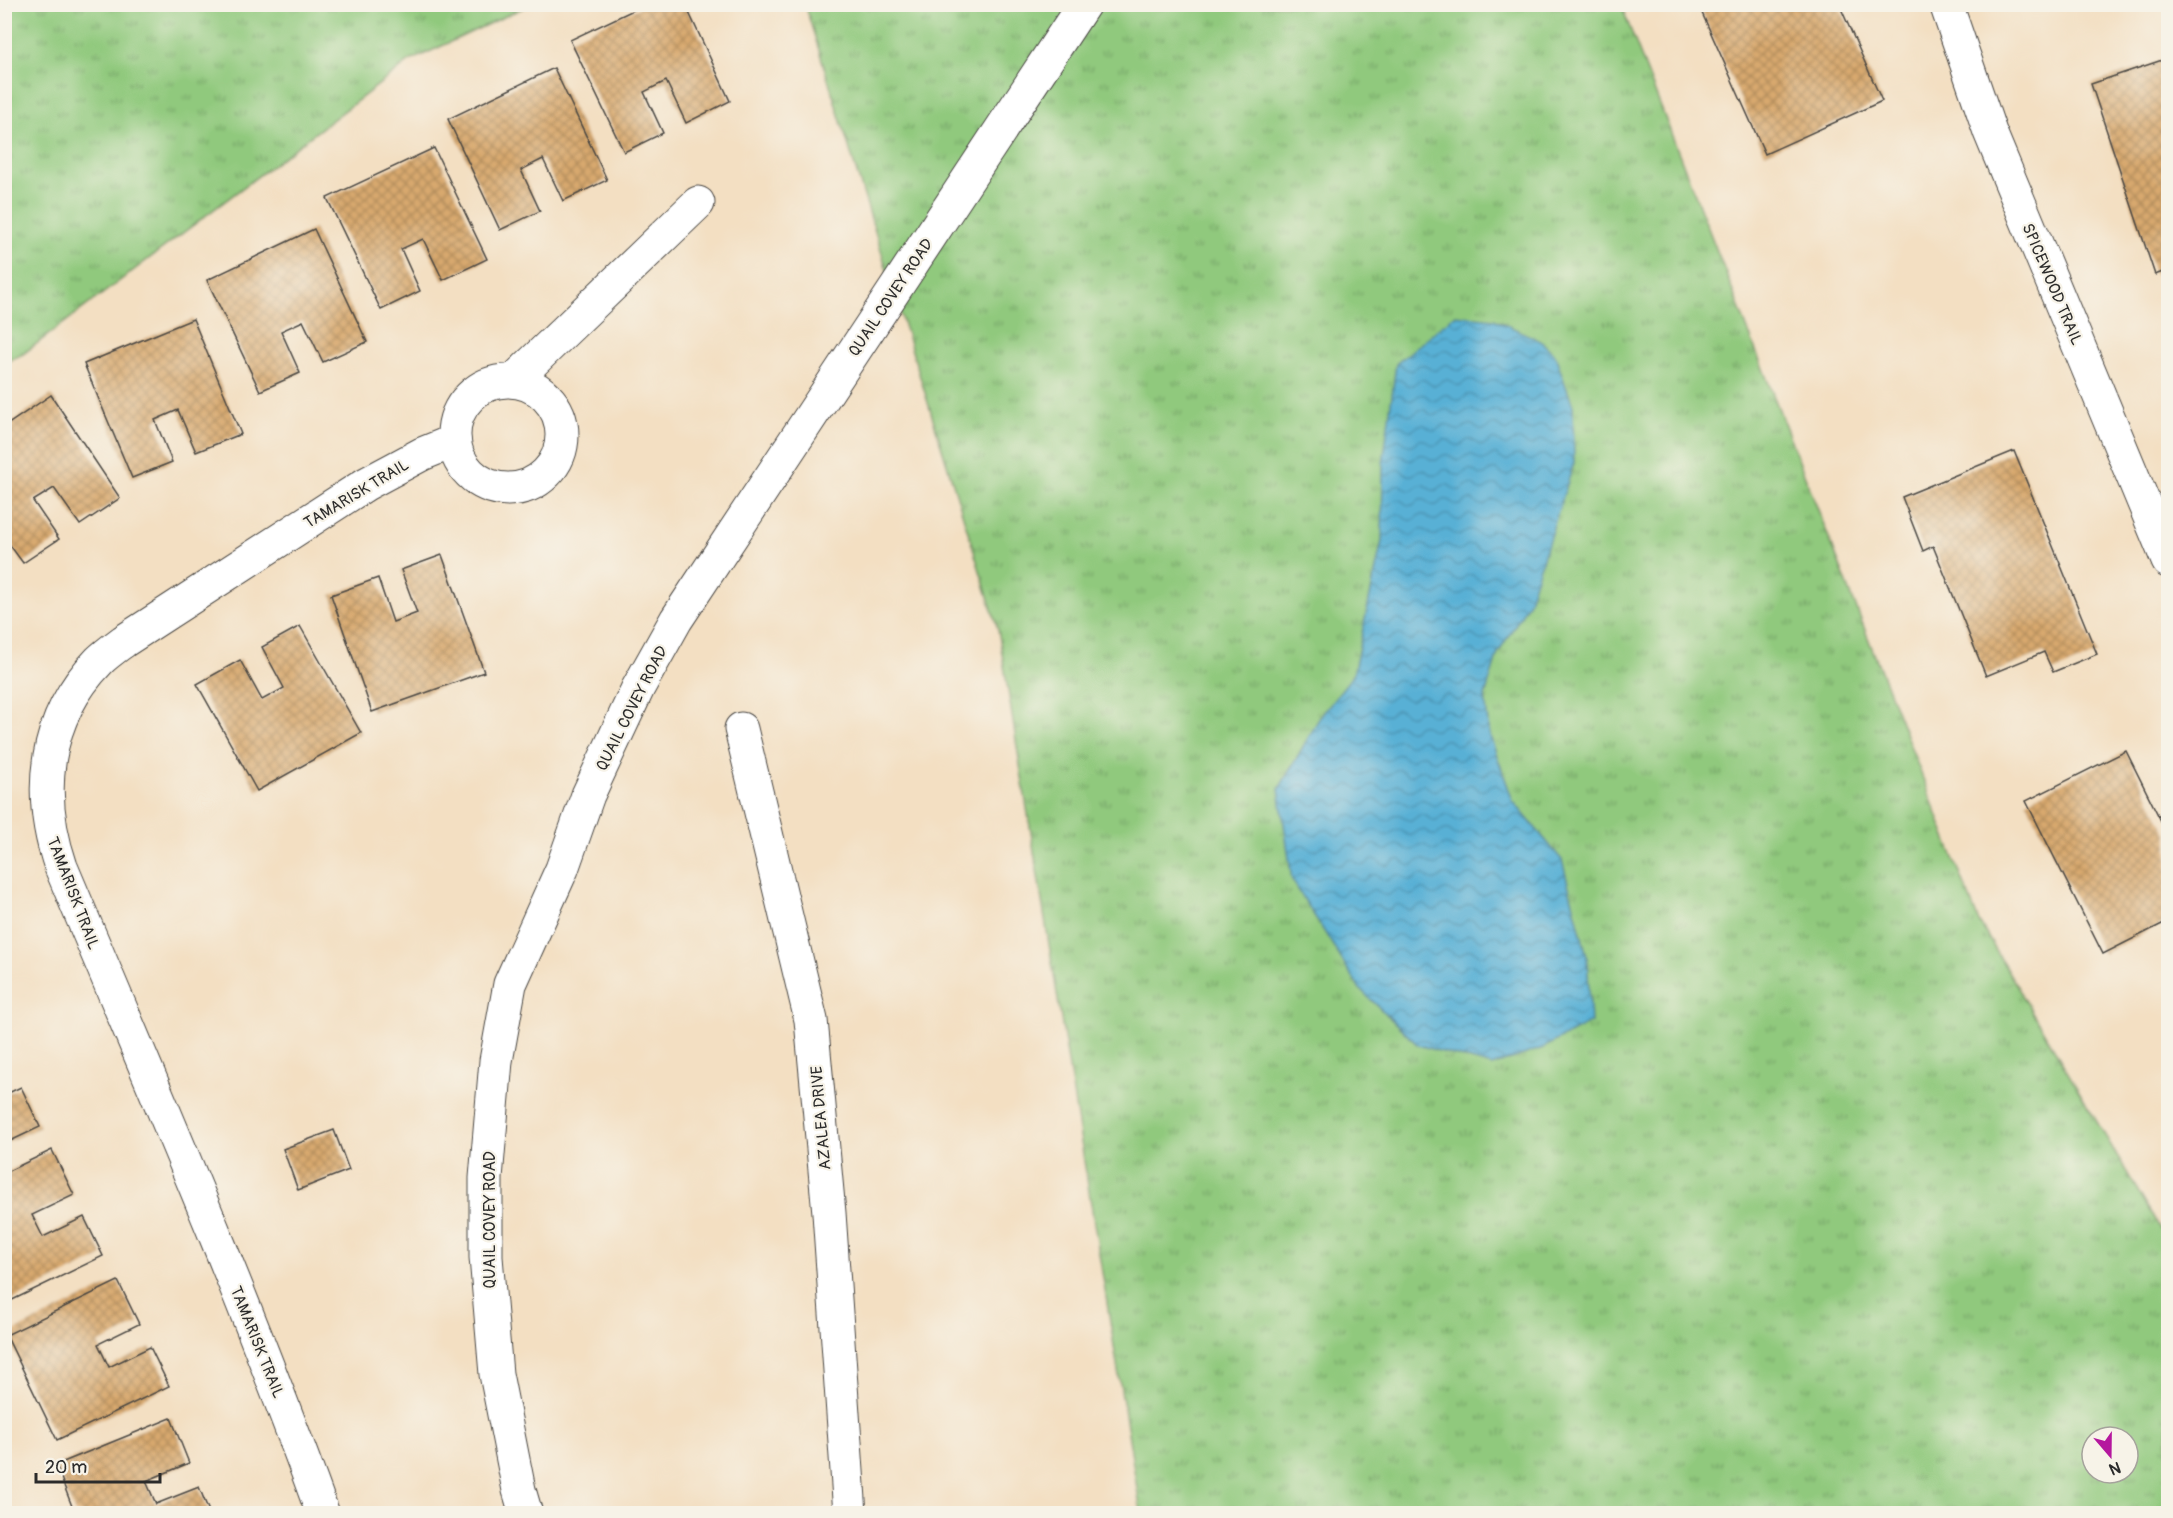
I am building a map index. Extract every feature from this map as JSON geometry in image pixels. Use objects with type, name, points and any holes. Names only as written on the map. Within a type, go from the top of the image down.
[{"type":"street","name":"QUAIL COVEY ROAD","points":[[526,1514],[519,1490],[496,1374],[486,1257],[486,1178],[496,1061],[510,984],[562,868],[588,795],[638,688],[676,620],[1084,4]]},
{"type":"street","name":"SPICEWOOD TRAIL","points":[[1946,4],[1990,132],[2169,561]]},
{"type":"street","points":[[513,381],[698,203]]},
{"type":"street","points":[[513,381],[531,386],[546,396],[557,412],[562,430],[561,449],[547,472],[540,479],[523,487],[505,490],[486,485],[470,474],[459,459],[454,441],[456,423],[463,405],[477,392],[494,383],[513,381]]},
{"type":"street","name":"TAMARISK TRAIL","points":[[323,1514],[282,1402],[205,1209],[61,867],[51,839],[46,808],[46,776],[52,744],[63,714],[79,686],[99,661],[124,641],[366,484],[423,454],[454,441]]},
{"type":"street","name":"AZALEA DRIVE","points":[[741,729],[811,1020],[829,1214],[850,1514]]},
{"type":"green space","points":[[5,4],[529,5],[410,61],[23,354],[5,362]]},
{"type":"green space","points":[[805,5],[1621,5],[1979,922],[2168,1242],[2168,1513],[1141,1513],[998,629]]},
{"type":"water","points":[[1455,315],[1494,319],[1541,341],[1555,355],[1573,406],[1574,463],[1528,604],[1498,653],[1485,696],[1489,733],[1513,801],[1562,860],[1587,956],[1591,1022],[1543,1048],[1492,1066],[1418,1045],[1360,989],[1292,880],[1279,789],[1320,717],[1353,675],[1382,541],[1383,464],[1396,364]]},
{"type":"building","points":[[646,4],[685,4],[730,101],[686,123],[666,81],[644,92],[663,133],[624,152],[570,40]]},
{"type":"building","points":[[1698,4],[1839,4],[1882,101],[1765,154]]},
{"type":"building","points":[[2168,58],[2168,270],[2155,275],[2091,84]]},
{"type":"building","points":[[554,68],[607,180],[563,201],[543,159],[521,170],[540,211],[500,230],[448,119]]},
{"type":"building","points":[[434,148],[487,259],[443,280],[423,239],[401,249],[420,291],[381,310],[327,198]]},
{"type":"building","points":[[314,229],[367,342],[323,362],[303,321],[281,331],[300,373],[260,391],[207,280]]},
{"type":"building","points":[[193,319],[241,434],[196,452],[178,410],[155,420],[172,462],[132,478],[84,364]]},
{"type":"building","points":[[51,395],[120,498],[80,525],[54,488],[33,501],[59,539],[23,563],[4,537],[4,427]]},
{"type":"building","points":[[2014,451],[2097,654],[2053,672],[2044,652],[1986,676],[1933,546],[1923,551],[1902,497]]},
{"type":"building","points":[[442,555],[484,672],[372,712],[331,595],[378,578],[393,622],[417,613],[401,570]]},
{"type":"building","points":[[300,626],[361,733],[257,791],[197,684],[240,660],[262,700],[284,688],[262,647]]},
{"type":"building","points":[[2126,751],[2168,835],[2168,921],[2103,954],[2026,801]]},
{"type":"building","points":[[21,1087],[40,1127],[4,1144],[4,1095]]},
{"type":"building","points":[[334,1130],[349,1170],[298,1190],[283,1149]]},
{"type":"building","points":[[52,1150],[74,1195],[32,1215],[43,1237],[84,1217],[103,1256],[4,1304],[4,1173]]},
{"type":"building","points":[[118,1281],[139,1324],[98,1344],[109,1367],[150,1347],[169,1386],[57,1440],[6,1335]]},
{"type":"building","points":[[171,1418],[189,1463],[146,1481],[156,1504],[199,1487],[210,1514],[75,1514],[56,1465]]}]
